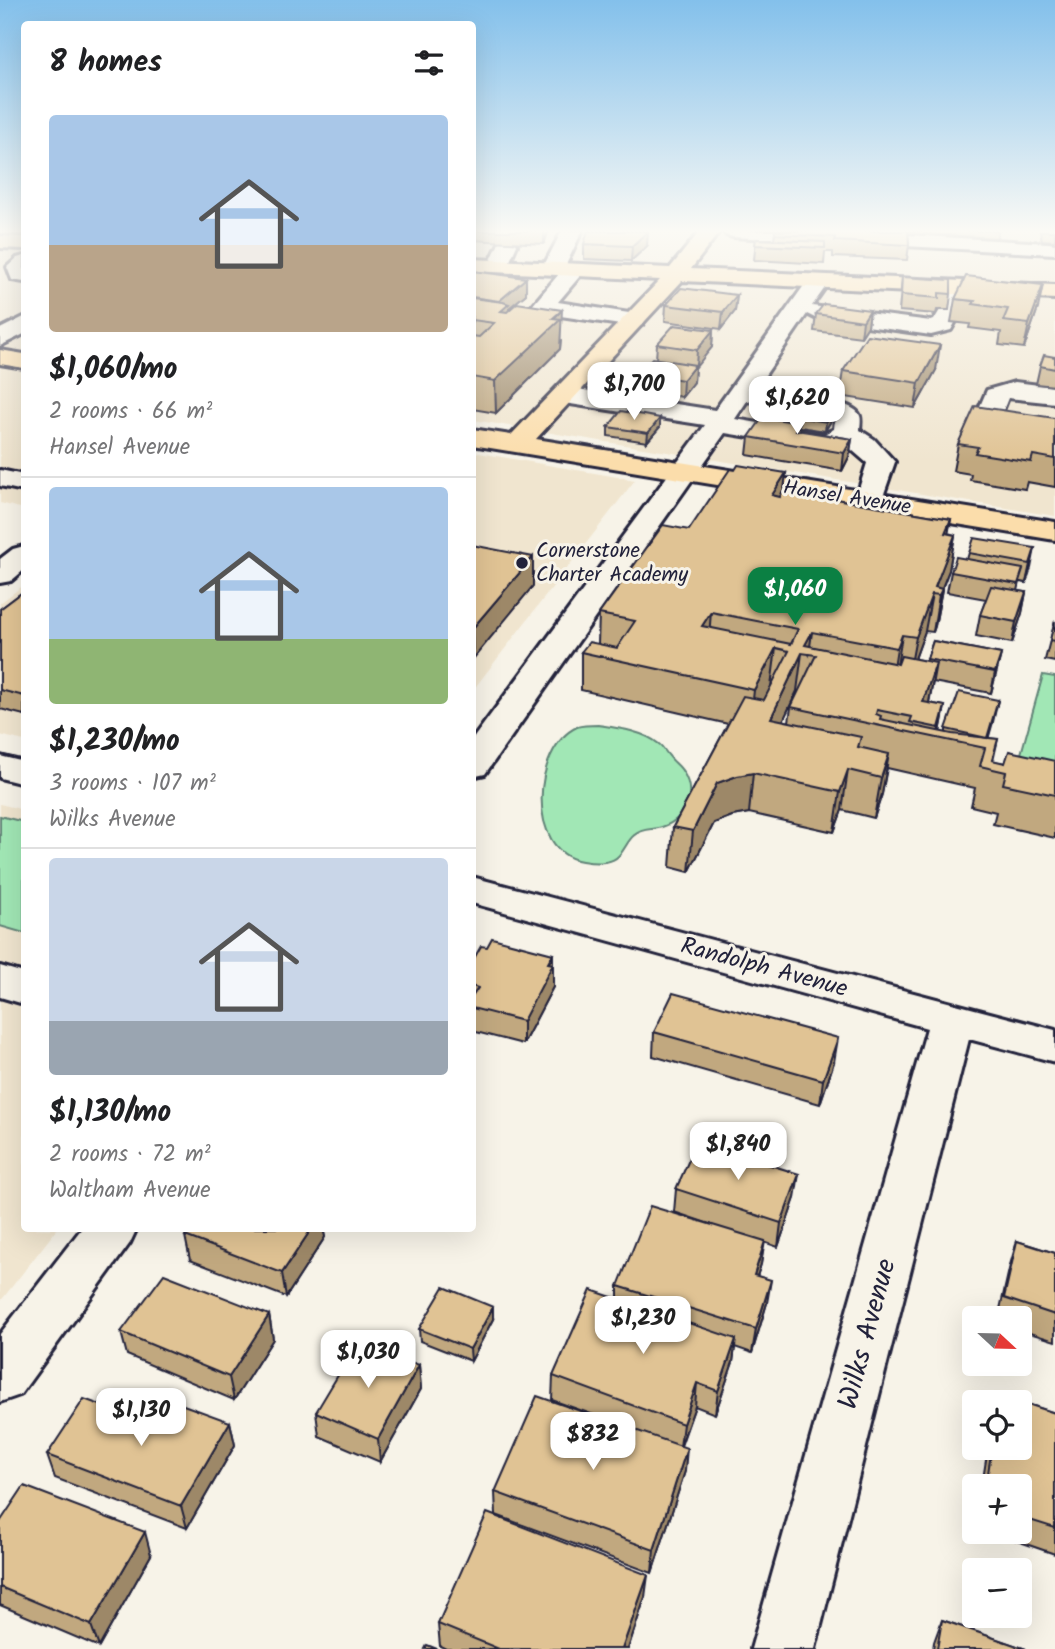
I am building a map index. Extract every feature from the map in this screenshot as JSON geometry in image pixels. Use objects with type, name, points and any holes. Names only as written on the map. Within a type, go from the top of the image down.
[{"type":"main road","points":[[516,445],[645,308]]},
{"type":"main road","points":[[0,357],[21,360]]},
{"type":"main road","name":"Hansel Avenue","points":[[476,439],[1055,531]]},
{"type":"street","points":[[541,308],[527,320],[596,322],[627,327]]},
{"type":"street","points":[[882,321],[889,308]]},
{"type":"street","points":[[476,761],[648,526],[681,472],[799,309],[931,328],[943,325],[953,308]]},
{"type":"street","points":[[0,339],[20,313]]},
{"type":"street","points":[[1055,396],[1013,389],[1002,390],[996,395],[986,422],[1006,428],[1055,435]]},
{"type":"street","points":[[740,392],[834,408],[848,416],[847,433]]},
{"type":"street","points":[[564,395],[827,442],[847,433]]},
{"type":"street","points":[[847,433],[865,445],[881,462],[869,502]]},
{"type":"street","points":[[0,478],[21,482]]},
{"type":"street","points":[[0,574],[21,557]]},
{"type":"street","points":[[0,767],[21,772]]},
{"type":"street","name":"Randolph Avenue","points":[[476,891],[1055,1046]]},
{"type":"street","points":[[0,981],[21,988]]},
{"type":"street","name":"Wilks Avenue","points":[[783,1649],[952,1019]]},
{"type":"street","points":[[0,1377],[109,1232]]},
{"type":"shaded area","points":[[0,308],[21,308],[21,508],[0,503]]},
{"type":"shaded area","points":[[476,308],[1055,308],[1055,516],[476,420]]},
{"type":"shaded area","name":"Cornerstone Charter Academy","points":[[476,453],[635,480],[476,686]]},
{"type":"shaded area","points":[[21,587],[21,740],[0,735],[0,603]]},
{"type":"shaded area","points":[[0,804],[21,809],[21,1232],[55,1232],[0,1302]]},
{"type":"green space","points":[[1043,675],[1055,677],[1055,769],[1019,761]]},
{"type":"green space","points":[[598,725],[638,733],[659,744],[682,770],[689,792],[688,801],[679,817],[662,827],[640,832],[632,837],[618,856],[611,861],[599,863],[582,861],[564,854],[551,839],[544,820],[542,798],[544,776],[551,756],[562,738],[577,727]]},
{"type":"green space","points":[[0,816],[21,821],[21,932],[0,926]]},
{"type":"building","points":[[476,308],[504,308],[501,311],[507,312],[511,308],[562,310],[553,318],[561,319],[495,381],[476,378],[476,337],[479,337],[494,323],[476,321]]},
{"type":"building","points":[[690,308],[726,308],[723,312]]},
{"type":"building","points":[[821,308],[870,310],[863,321],[816,314]]},
{"type":"building","points":[[1001,308],[1035,308],[1029,324],[1003,321],[1008,309]]},
{"type":"building","points":[[674,325],[713,330],[697,350],[657,344]]},
{"type":"building","points":[[867,335],[940,345],[919,383],[843,371]]},
{"type":"building","points":[[1044,355],[1055,357],[1055,369],[1040,366]]},
{"type":"building","points":[[652,358],[695,365],[683,380],[639,373]]},
{"type":"building","points":[[789,403],[834,410],[826,422],[781,414]]},
{"type":"building","points":[[975,406],[1055,418],[1055,459],[1033,455],[1031,462],[975,453],[978,447],[958,444]]},
{"type":"building","points":[[621,411],[660,418],[648,433],[608,427]]},
{"type":"building","points":[[763,417],[800,423],[796,430],[852,439],[844,453],[749,437]]},
{"type":"building","points":[[738,465],[786,473],[772,495],[780,497],[783,490],[951,519],[945,533],[955,535],[935,587],[942,589],[939,595],[932,594],[916,637],[902,635],[897,648],[812,632],[805,645],[898,664],[901,656],[936,663],[923,702],[945,706],[939,728],[910,722],[912,717],[877,710],[876,714],[881,716],[880,719],[952,734],[998,739],[992,760],[1005,763],[1009,751],[1055,761],[1055,795],[1003,784],[1006,772],[980,766],[985,748],[791,707],[816,655],[802,653],[771,718],[861,737],[858,747],[889,754],[881,778],[848,770],[840,792],[753,773],[737,776],[717,783],[693,831],[673,827],[743,696],[764,700],[789,651],[776,648],[754,690],[581,652],[589,642],[617,648],[635,621],[599,614],[663,525],[689,530],[730,469],[735,470]],"holes":[[[711,612],[798,629],[791,644],[702,626]]]},
{"type":"building","points":[[974,538],[1035,548],[1030,564],[969,553]]},
{"type":"building","points":[[476,546],[533,557],[476,624]]},
{"type":"building","points":[[956,557],[1023,569],[1018,584],[951,572]]},
{"type":"building","points":[[991,586],[1026,592],[1016,622],[980,615]]},
{"type":"building","points":[[21,593],[21,695],[0,690],[0,609]]},
{"type":"building","points":[[1055,621],[1055,641],[1050,640]]},
{"type":"building","points":[[933,641],[1001,654],[995,672],[927,659]]},
{"type":"building","points":[[959,692],[998,700],[987,738],[946,729]]},
{"type":"building","points":[[492,938],[553,954],[548,963],[553,964],[523,1021],[476,1009],[476,955],[481,946],[487,947]]},
{"type":"building","points":[[673,993],[838,1038],[823,1080],[654,1032]]},
{"type":"building","points":[[697,1142],[799,1174],[781,1223],[676,1189]]},
{"type":"building","points":[[650,1206],[765,1241],[754,1275],[771,1280],[756,1329],[618,1286]]},
{"type":"building","points":[[188,1232],[309,1232],[282,1273],[185,1236]]},
{"type":"building","points":[[1017,1241],[1055,1253],[1055,1315],[1004,1298]]},
{"type":"building","points":[[164,1274],[269,1315],[229,1377],[121,1332]]},
{"type":"building","points":[[444,1287],[493,1307],[470,1349],[419,1329]]},
{"type":"building","points":[[591,1290],[736,1339],[718,1391],[697,1383],[683,1424],[553,1376]]},
{"type":"building","points":[[358,1342],[419,1365],[378,1439],[316,1412]]},
{"type":"building","points":[[537,1396],[687,1448],[654,1550],[495,1492]]},
{"type":"building","points":[[84,1399],[163,1428],[178,1403],[230,1422],[181,1506],[47,1455]]},
{"type":"building","points":[[1032,1405],[1055,1413],[1055,1528],[1032,1521],[1032,1474],[988,1474],[990,1460],[1032,1460]]},
{"type":"building","points":[[24,1486],[145,1532],[91,1625],[0,1587],[0,1522]]},
{"type":"building","points":[[487,1513],[648,1575],[622,1649],[499,1649],[438,1624]]},
{"type":"building","points":[[942,1620],[1026,1649],[937,1649]]},
{"type":"place","name":"Cornerstone Charter Academy","points":[[522,563]]}]
